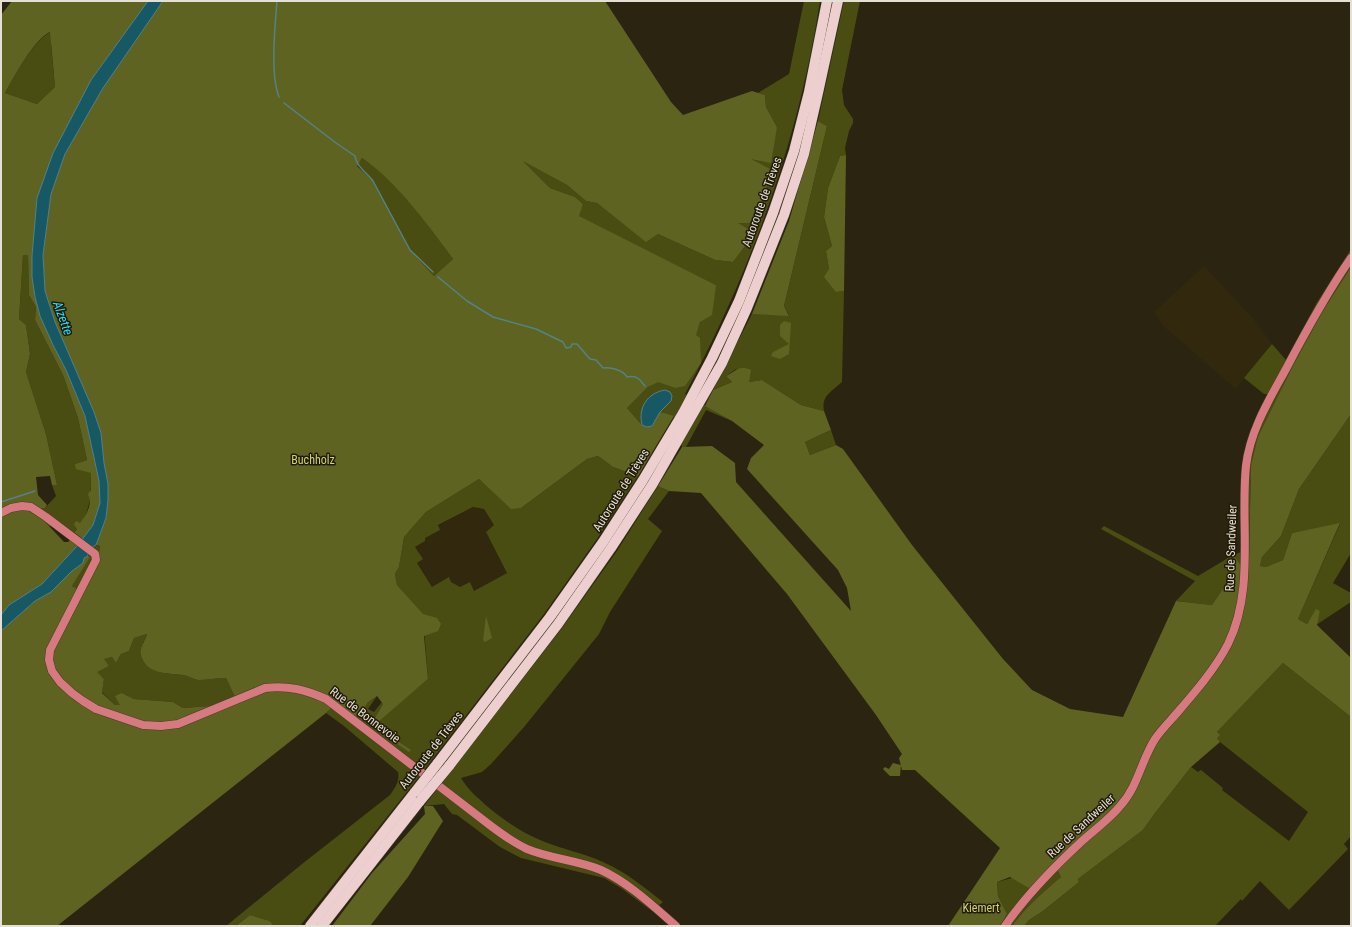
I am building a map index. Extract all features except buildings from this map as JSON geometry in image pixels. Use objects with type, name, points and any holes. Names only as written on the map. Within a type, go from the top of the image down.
[{"type":"highway","name":"Autoroute de Trèves","points":[[310,926],[550,617],[603,542],[717,360],[773,213],[794,151],[809,92],[828,1]]},
{"type":"highway","name":"Autoroute de Trèves","points":[[322,926],[449,766],[558,624],[611,548],[652,485],[717,360],[747,308],[784,215],[804,154],[838,1]]},
{"type":"main road","name":"Rue de Sandweiler","points":[[1005,926],[1024,899],[1055,866],[1120,806],[1131,793],[1155,739],[1215,666],[1228,643],[1237,619],[1243,591],[1244,491],[1246,465],[1253,434],[1268,401],[1305,332],[1351,258]]},
{"type":"main road","name":"Rue de Bonnevoie","points":[[1,513],[11,508],[22,506],[32,507],[91,549],[95,554],[96,560],[50,650],[49,660],[52,671],[60,682],[83,702],[96,709],[143,725],[161,726],[178,724],[265,688],[293,688],[316,694],[326,699],[485,822],[512,841],[528,849],[582,863],[601,870],[620,880],[676,926]]},
{"type":"shaded area","points":[[804,1],[820,1],[811,52],[785,154],[751,252],[731,300],[685,394],[732,421],[706,410],[686,447],[682,447],[674,416],[642,425],[627,408],[648,387],[658,381],[675,388],[716,285],[578,216],[583,204],[575,197],[550,188],[522,160],[567,185],[586,201],[597,203],[646,241],[658,234],[715,260],[733,262],[749,241],[750,230],[737,223],[758,213],[772,171],[749,158],[777,127],[766,107],[765,95],[758,93],[789,74]]},
{"type":"shaded area","points":[[844,1],[860,1],[842,90],[844,105],[853,119],[853,123],[849,131],[845,148],[846,155],[840,156],[828,188],[824,217],[832,246],[826,251],[829,269],[836,292],[844,291],[842,382],[825,398],[823,406],[824,411],[801,405],[762,380],[749,382],[736,369],[726,376],[732,382],[713,390],[752,314],[789,315],[784,306],[827,126],[818,121]]},
{"type":"shaded area","points":[[51,32],[55,87],[37,104],[5,93],[31,50],[38,42]]},
{"type":"shaded area","points":[[362,158],[388,179],[412,205],[453,259],[434,276],[410,250],[373,181],[357,165]]},
{"type":"shaded area","points":[[1351,249],[1351,253],[1291,351],[1316,304]]},
{"type":"shaded area","points":[[23,255],[28,255],[29,295],[36,307],[35,320],[63,375],[78,418],[87,460],[75,464],[91,473],[91,489],[87,511],[80,525],[74,532],[83,539],[78,545],[53,522],[50,527],[31,507],[45,508],[56,496],[52,485],[57,485],[46,434],[26,372],[30,354],[26,325],[19,319]]},
{"type":"shaded area","points":[[1351,263],[1351,267],[1324,309],[1251,466],[1249,558],[1246,562],[1247,485],[1253,443],[1291,363]]},
{"type":"shaded area","points":[[1204,266],[1252,317],[1272,344],[1236,389],[1163,326],[1154,312]]},
{"type":"shaded area","points":[[1272,344],[1286,360],[1286,363],[1269,394],[1264,394],[1244,378]]},
{"type":"shaded area","points":[[1351,414],[1351,553],[1333,583],[1351,593],[1351,602],[1316,625],[1320,611],[1316,610],[1307,624],[1298,619],[1340,524],[1292,533],[1283,560],[1266,567],[1260,566],[1262,557],[1281,536],[1299,489]]},
{"type":"shaded area","points":[[831,430],[836,445],[810,455],[805,442]]},
{"type":"shaded area","points":[[598,456],[613,467],[638,476],[597,539],[544,614],[418,778],[300,926],[274,926],[270,921],[250,915],[236,926],[226,926],[390,795],[397,784],[398,772],[344,726],[326,713],[335,703],[367,703],[377,696],[368,709],[374,712],[382,702],[383,704],[371,724],[411,750],[376,726],[376,723],[428,679],[423,615],[397,585],[395,574],[399,567],[404,537],[426,512],[479,479],[511,508],[521,508],[587,459]],"holes":[[[473,507],[484,509],[494,525],[486,532],[507,573],[474,591],[470,582],[460,587],[451,582],[449,577],[432,587],[417,563],[423,559],[415,547],[425,541],[425,538],[440,530],[438,525]]]},
{"type":"shaded area","points":[[658,486],[669,491],[648,519],[662,531],[610,612],[599,634],[524,727],[491,764],[482,772],[461,778],[470,790],[488,807],[522,831],[539,840],[589,856],[613,867],[635,881],[663,902],[652,911],[621,888],[604,878],[521,858],[500,847],[457,815],[452,814],[444,804],[424,806],[562,628],[617,551]]},
{"type":"shaded area","points":[[473,507],[484,509],[494,525],[486,532],[507,573],[474,591],[470,582],[460,587],[451,582],[449,578],[432,587],[417,562],[415,547],[425,541],[425,538],[440,529],[438,526]]},
{"type":"shaded area","points":[[1104,526],[1198,576],[1233,555],[1241,552],[1242,567],[1234,557],[1228,581],[1212,605],[1176,601],[1195,581],[1101,529]]},
{"type":"shaded area","points":[[94,545],[100,546],[99,553],[80,592],[72,586],[89,557],[89,552]]},
{"type":"shaded area","points":[[147,634],[143,643],[142,658],[151,668],[160,672],[183,675],[198,680],[226,678],[235,697],[210,706],[183,708],[173,702],[134,699],[122,693],[120,705],[115,705],[102,692],[104,679],[96,672],[109,666],[103,659],[112,657],[116,663],[121,654],[129,651],[134,638]]},
{"type":"shaded area","points":[[1283,663],[1351,717],[1351,836],[1344,844],[1348,849],[1289,910],[1260,881],[1242,901],[1241,899],[1215,926],[1024,926],[1029,920],[1043,911],[1079,882],[1078,879],[1143,830],[1191,767],[1198,772],[1201,770],[1223,788],[1222,790],[1289,841],[1308,812],[1220,742],[1217,738],[1217,732]]},
{"type":"shaded area","points":[[1055,866],[1061,877],[1023,912],[1012,926],[1000,926],[1007,914],[998,896],[997,882]]},
{"type":"green space","points":[[12,1],[148,1],[91,80],[37,198],[32,256],[32,277],[35,297],[40,316],[66,370],[85,416],[99,481],[100,503],[93,525],[83,539],[74,532],[77,529],[74,524],[76,521],[80,523],[88,510],[90,502],[88,494],[91,490],[91,473],[76,469],[75,464],[87,460],[78,418],[63,375],[35,320],[36,307],[29,295],[28,255],[23,255],[19,319],[26,325],[30,354],[26,372],[46,434],[57,485],[52,485],[50,476],[36,477],[38,495],[47,505],[45,508],[32,508],[64,542],[68,542],[71,539],[78,545],[42,584],[9,605],[1,615],[1,15]],"holes":[[[50,32],[55,87],[37,104],[5,93],[31,50],[37,42]]]},
{"type":"green space","name":"Buchholz","points":[[163,1],[605,1],[671,102],[683,115],[752,91],[765,95],[766,107],[777,127],[771,163],[751,159],[772,170],[758,213],[749,223],[738,223],[750,230],[749,241],[733,262],[715,260],[658,234],[646,242],[597,203],[586,201],[567,185],[523,161],[550,188],[575,197],[583,204],[579,216],[716,285],[712,315],[700,322],[696,335],[700,338],[701,363],[685,386],[675,388],[658,382],[648,387],[627,408],[642,425],[647,427],[652,426],[660,412],[674,416],[638,476],[613,467],[598,456],[587,459],[521,508],[511,509],[479,479],[426,512],[404,537],[399,567],[395,574],[397,585],[423,614],[437,618],[441,624],[438,631],[424,636],[428,679],[377,723],[376,726],[411,750],[409,752],[372,727],[373,721],[383,704],[377,696],[367,703],[360,716],[353,716],[335,704],[326,713],[57,926],[1,926],[1,631],[35,601],[51,592],[72,571],[83,563],[84,558],[88,556],[90,557],[72,586],[80,591],[99,553],[100,546],[96,545],[106,518],[108,484],[101,433],[94,412],[55,322],[45,291],[43,255],[51,194],[65,154],[103,88]],"holes":[[[362,158],[388,179],[400,192],[453,259],[434,276],[410,250],[373,181],[357,166]],[[147,634],[141,649],[141,655],[145,664],[149,668],[160,672],[183,675],[198,680],[226,678],[235,697],[210,706],[183,708],[173,702],[134,699],[122,693],[115,696],[120,705],[115,705],[102,693],[104,679],[97,672],[109,666],[104,659],[112,657],[116,663],[121,654],[129,651],[134,638]]]},
{"type":"green space","points":[[818,121],[827,126],[784,306],[789,316],[752,314],[789,221]]},
{"type":"green space","points":[[846,155],[844,291],[836,292],[824,277],[829,269],[826,251],[832,246],[824,217],[828,188],[840,156]]},
{"type":"green space","name":"Kiemert","points":[[1351,267],[1351,414],[1299,489],[1281,536],[1262,557],[1260,566],[1266,567],[1283,560],[1292,533],[1340,523],[1298,619],[1307,624],[1316,609],[1320,611],[1317,625],[1351,658],[1351,717],[1283,663],[1217,732],[1220,735],[1217,738],[1220,742],[1191,767],[1143,830],[1078,879],[1079,882],[1043,911],[1029,920],[1024,926],[1012,926],[1035,900],[1061,877],[1055,866],[1029,888],[1010,877],[997,882],[998,896],[1007,914],[1000,926],[948,926],[1000,848],[915,770],[902,770],[899,758],[902,754],[876,715],[787,594],[701,493],[669,491],[658,486],[682,447],[712,446],[735,463],[736,482],[851,611],[847,588],[838,570],[747,469],[751,458],[764,445],[732,421],[705,406],[713,390],[732,382],[726,376],[740,368],[743,368],[751,370],[749,382],[762,380],[801,405],[824,411],[831,430],[805,442],[810,455],[836,445],[843,449],[912,545],[1003,659],[1032,690],[1070,709],[1123,717],[1176,601],[1212,605],[1228,581],[1234,556],[1242,567],[1249,558],[1251,466],[1258,437],[1294,364],[1324,309]]},
{"type":"green space","points":[[784,321],[791,323],[789,354],[780,359],[771,356],[773,352],[789,344],[780,336],[780,325]]},
{"type":"green space","points":[[486,616],[492,638],[485,642],[483,640]]},
{"type":"green space","points":[[893,763],[901,765],[900,776],[890,776],[883,769],[885,767],[889,769]]},
{"type":"green space","points":[[424,806],[433,806],[443,821],[408,877],[370,926],[332,926],[372,873],[425,814]]},
{"type":"green space","points":[[250,915],[270,921],[274,926],[236,926]]},
{"type":"water","name":"Alzette","points":[[148,1],[163,1],[103,88],[65,154],[51,194],[43,255],[45,291],[55,322],[94,412],[101,433],[108,484],[106,518],[96,545],[90,549],[88,556],[84,558],[83,563],[72,571],[51,592],[35,601],[1,631],[1,615],[9,605],[42,584],[78,545],[93,525],[100,503],[99,481],[85,416],[66,370],[40,316],[35,297],[32,277],[32,256],[37,198],[53,153],[91,80]]},
{"type":"water","points":[[665,390],[670,392],[672,396],[671,401],[660,412],[652,426],[647,427],[642,425],[641,413],[645,402],[653,394]]},
{"type":"waterway","points":[[277,1],[274,36],[274,63],[276,87],[279,97]]},
{"type":"waterway","points":[[284,103],[355,156],[357,163],[373,181],[410,250],[433,272]]},
{"type":"waterway","points":[[438,277],[467,301],[493,317],[536,329],[563,342],[566,348],[571,347],[572,344],[577,344],[590,359],[596,360],[603,368],[610,368],[623,372],[627,377],[636,377],[645,386]]},
{"type":"waterway","points":[[1,502],[35,491]]}]
